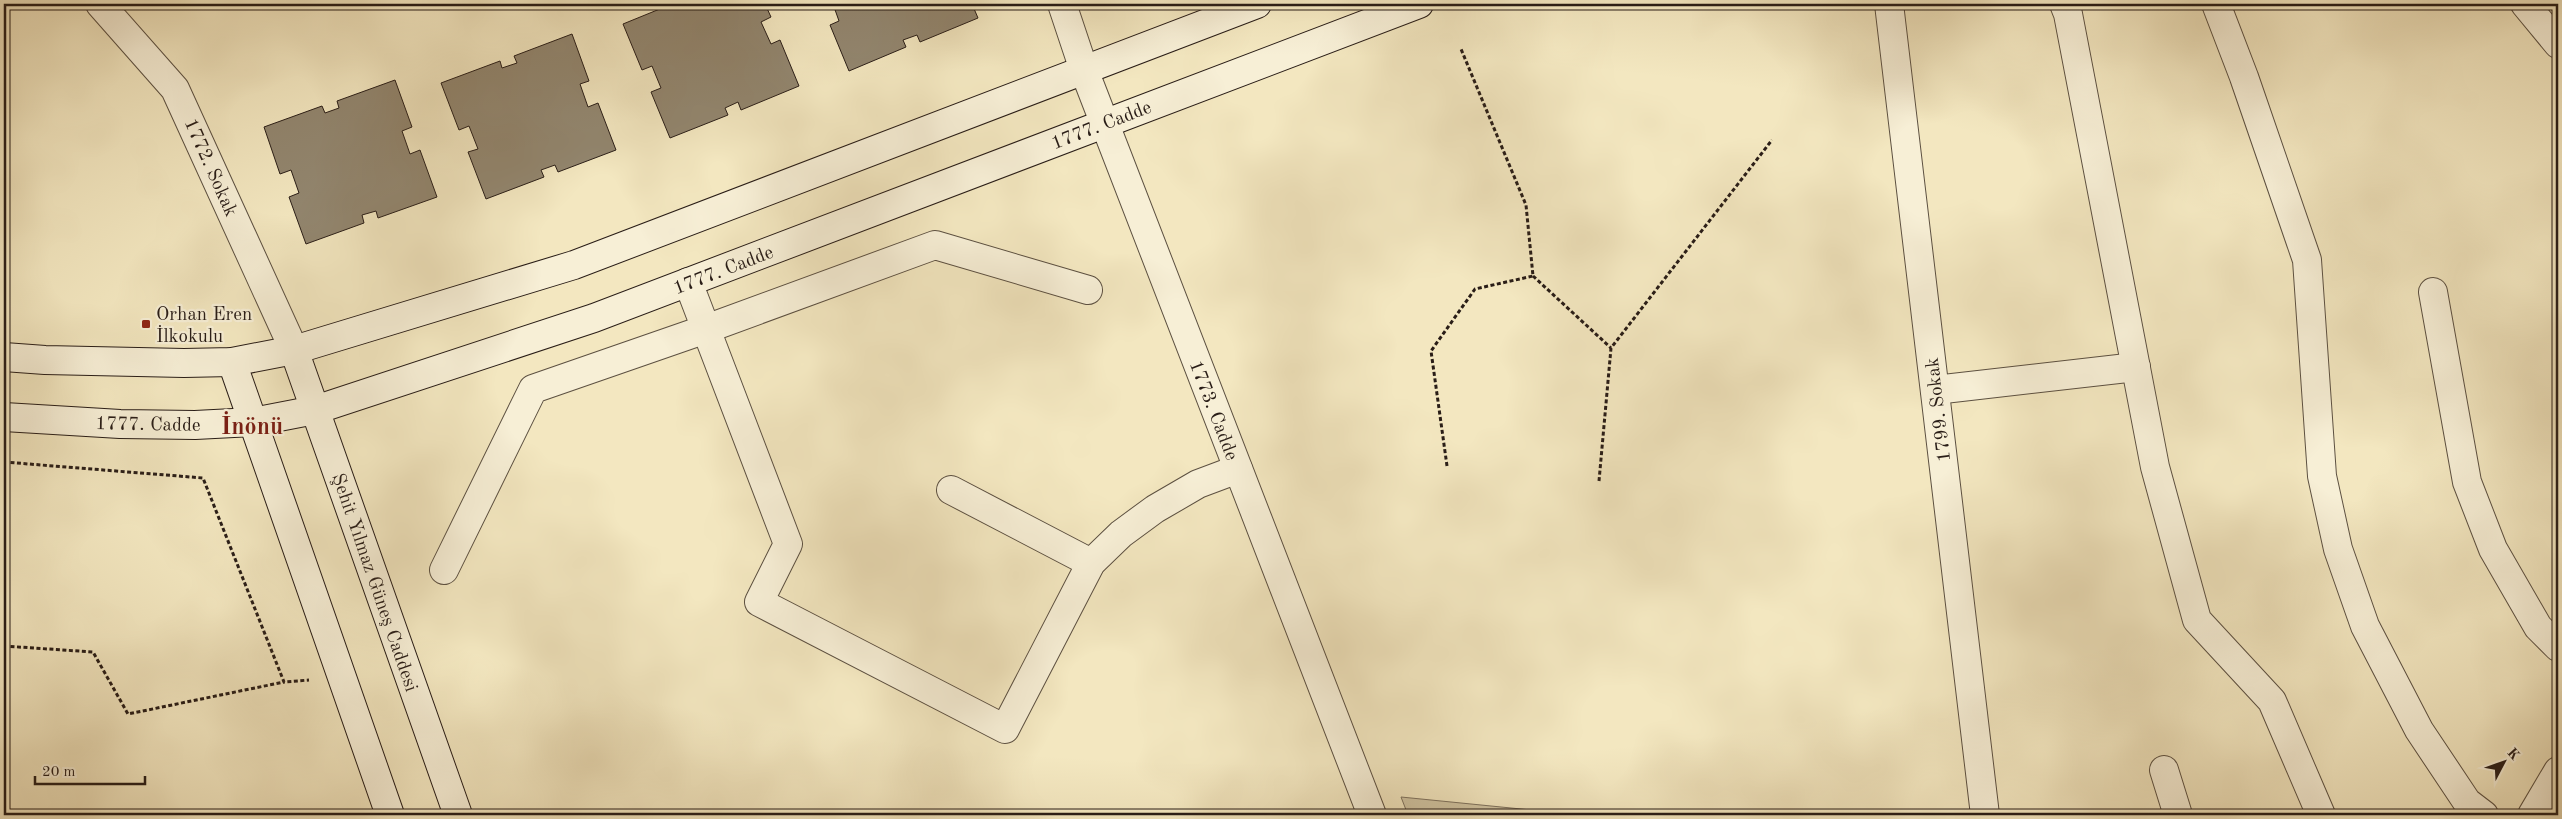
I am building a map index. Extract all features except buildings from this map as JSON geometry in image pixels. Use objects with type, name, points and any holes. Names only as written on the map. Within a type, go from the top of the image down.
[{"type":"street","name":"1772. Sokak","points":[[100,4],[175,89],[294,350]]},
{"type":"street","name":"1773. Cadde","points":[[1062,4],[1084,70],[1372,815]]},
{"type":"street","points":[[4,357],[45,360],[184,363],[232,362],[294,350],[574,265],[1257,4]]},
{"type":"street","name":"1777. Cadde","points":[[4,417],[120,424],[195,425],[253,422],[315,410],[594,318],[1419,4]]},
{"type":"street","name":"1799. Sokak","points":[[1889,4],[1986,815]]},
{"type":"street","points":[[2064,4],[2068,14],[2155,467],[2197,620],[2272,701],[2321,815]]},
{"type":"street","points":[[2216,4],[2244,77],[2307,260],[2322,476],[2338,549],[2365,626],[2419,730],[2467,802],[2484,815]]},
{"type":"street","points":[[2525,4],[2558,44]]},
{"type":"street","points":[[444,570],[533,389],[706,330],[935,246],[1088,290]]},
{"type":"street","points":[[688,282],[788,544],[760,602],[1005,730],[1091,563],[1121,534],[1155,509],[1198,484],[1238,469]]},
{"type":"street","points":[[2433,292],[2467,482],[2493,549],[2538,627],[2558,648]]},
{"type":"street","name":"Şehit Yılmaz Güneş Caddesi","points":[[294,350],[458,815]]},
{"type":"street","points":[[232,362],[390,815]]},
{"type":"street","points":[[1935,390],[2136,367]]},
{"type":"street","points":[[951,490],[1091,563]]},
{"type":"street","points":[[2164,770],[2178,815]]},
{"type":"street","points":[[2532,815],[2558,771]]},
{"type":"path","points":[[1461,49],[1526,205],[1534,276],[1611,348]]},
{"type":"path","points":[[1599,481],[1611,348],[1772,140]]},
{"type":"path","points":[[1447,466],[1431,351],[1475,289],[1534,276]]},
{"type":"path","points":[[4,462],[203,478],[284,682]]},
{"type":"path","points":[[4,646],[93,652],[128,714],[284,682],[342,677]]},
{"type":"path","points":[[305,815],[316,814]]},
{"type":"shaded area","points":[[1401,797],[1581,815],[1408,815]]},
{"type":"place","name":"Orhan Eren İlkokulu","points":[[146,324]]},
{"type":"district","name":"İnönü","points":[[252,426]]}]
